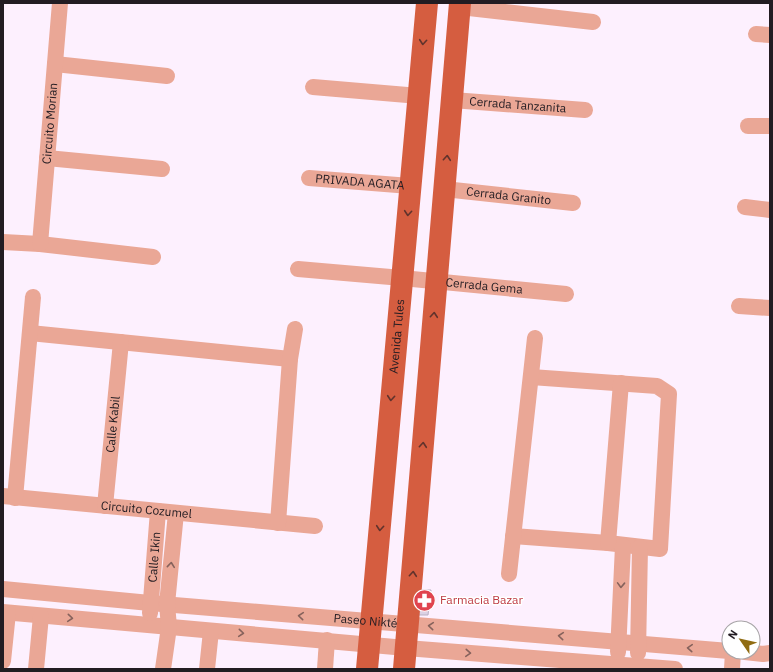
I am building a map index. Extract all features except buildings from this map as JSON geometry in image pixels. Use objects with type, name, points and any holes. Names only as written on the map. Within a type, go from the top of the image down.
[{"type":"main road","name":"Avenida Tules","points":[[367,669],[419,96],[422,3]]},
{"type":"main road","points":[[405,658],[460,5]]},
{"type":"street","name":"Circuito Morian","points":[[40,244],[60,3]]},
{"type":"street","points":[[460,5],[593,22]]},
{"type":"street","points":[[55,64],[167,76]]},
{"type":"street","points":[[314,87],[419,96]]},
{"type":"street","name":"Cerrada Tanzanita","points":[[452,100],[585,110]]},
{"type":"street","points":[[748,126],[770,126]]},
{"type":"street","points":[[47,158],[162,168]]},
{"type":"street","name":"PRIVADA AGATA","points":[[309,178],[410,186]]},
{"type":"street","name":"Cerrada Granito","points":[[444,189],[573,203]]},
{"type":"street","points":[[745,207],[770,210]]},
{"type":"street","points":[[3,242],[40,244],[153,257]]},
{"type":"street","name":"Cerrada Gema","points":[[298,270],[436,281],[566,294]]},
{"type":"street","name":"Circuito Cozumel","points":[[33,297],[9,497],[315,526]]},
{"type":"street","points":[[739,306],[770,308]]},
{"type":"street","points":[[278,523],[290,359],[295,329]]},
{"type":"street","points":[[30,332],[290,359]]},
{"type":"street","points":[[509,574],[535,338]]},
{"type":"street","name":"Calle Kabil","points":[[105,506],[121,342]]},
{"type":"street","points":[[513,536],[660,549],[669,394],[656,386],[530,377]]},
{"type":"street","points":[[617,667],[619,641],[615,544],[621,383]]},
{"type":"street","name":"Calle Ikin","points":[[149,625],[158,511]]},
{"type":"street","name":"Calle Ikin","points":[[169,627],[166,604],[176,513]]},
{"type":"street","points":[[638,667],[637,644],[640,548]]},
{"type":"street","name":"Paseo Nikté","points":[[3,589],[371,622],[721,650]]},
{"type":"street","points":[[3,661],[5,612]]},
{"type":"street","name":"Paseo Nikté","points":[[5,612],[369,644],[405,658],[675,669]]},
{"type":"street","points":[[36,669],[41,616]]},
{"type":"street","points":[[149,625],[165,648]]},
{"type":"street","points":[[163,669],[169,627]]},
{"type":"street","points":[[207,669],[211,631]]},
{"type":"street","points":[[326,669],[327,640]]},
{"type":"place","name":"Farmacia Bazar","points":[[424,600]]}]
